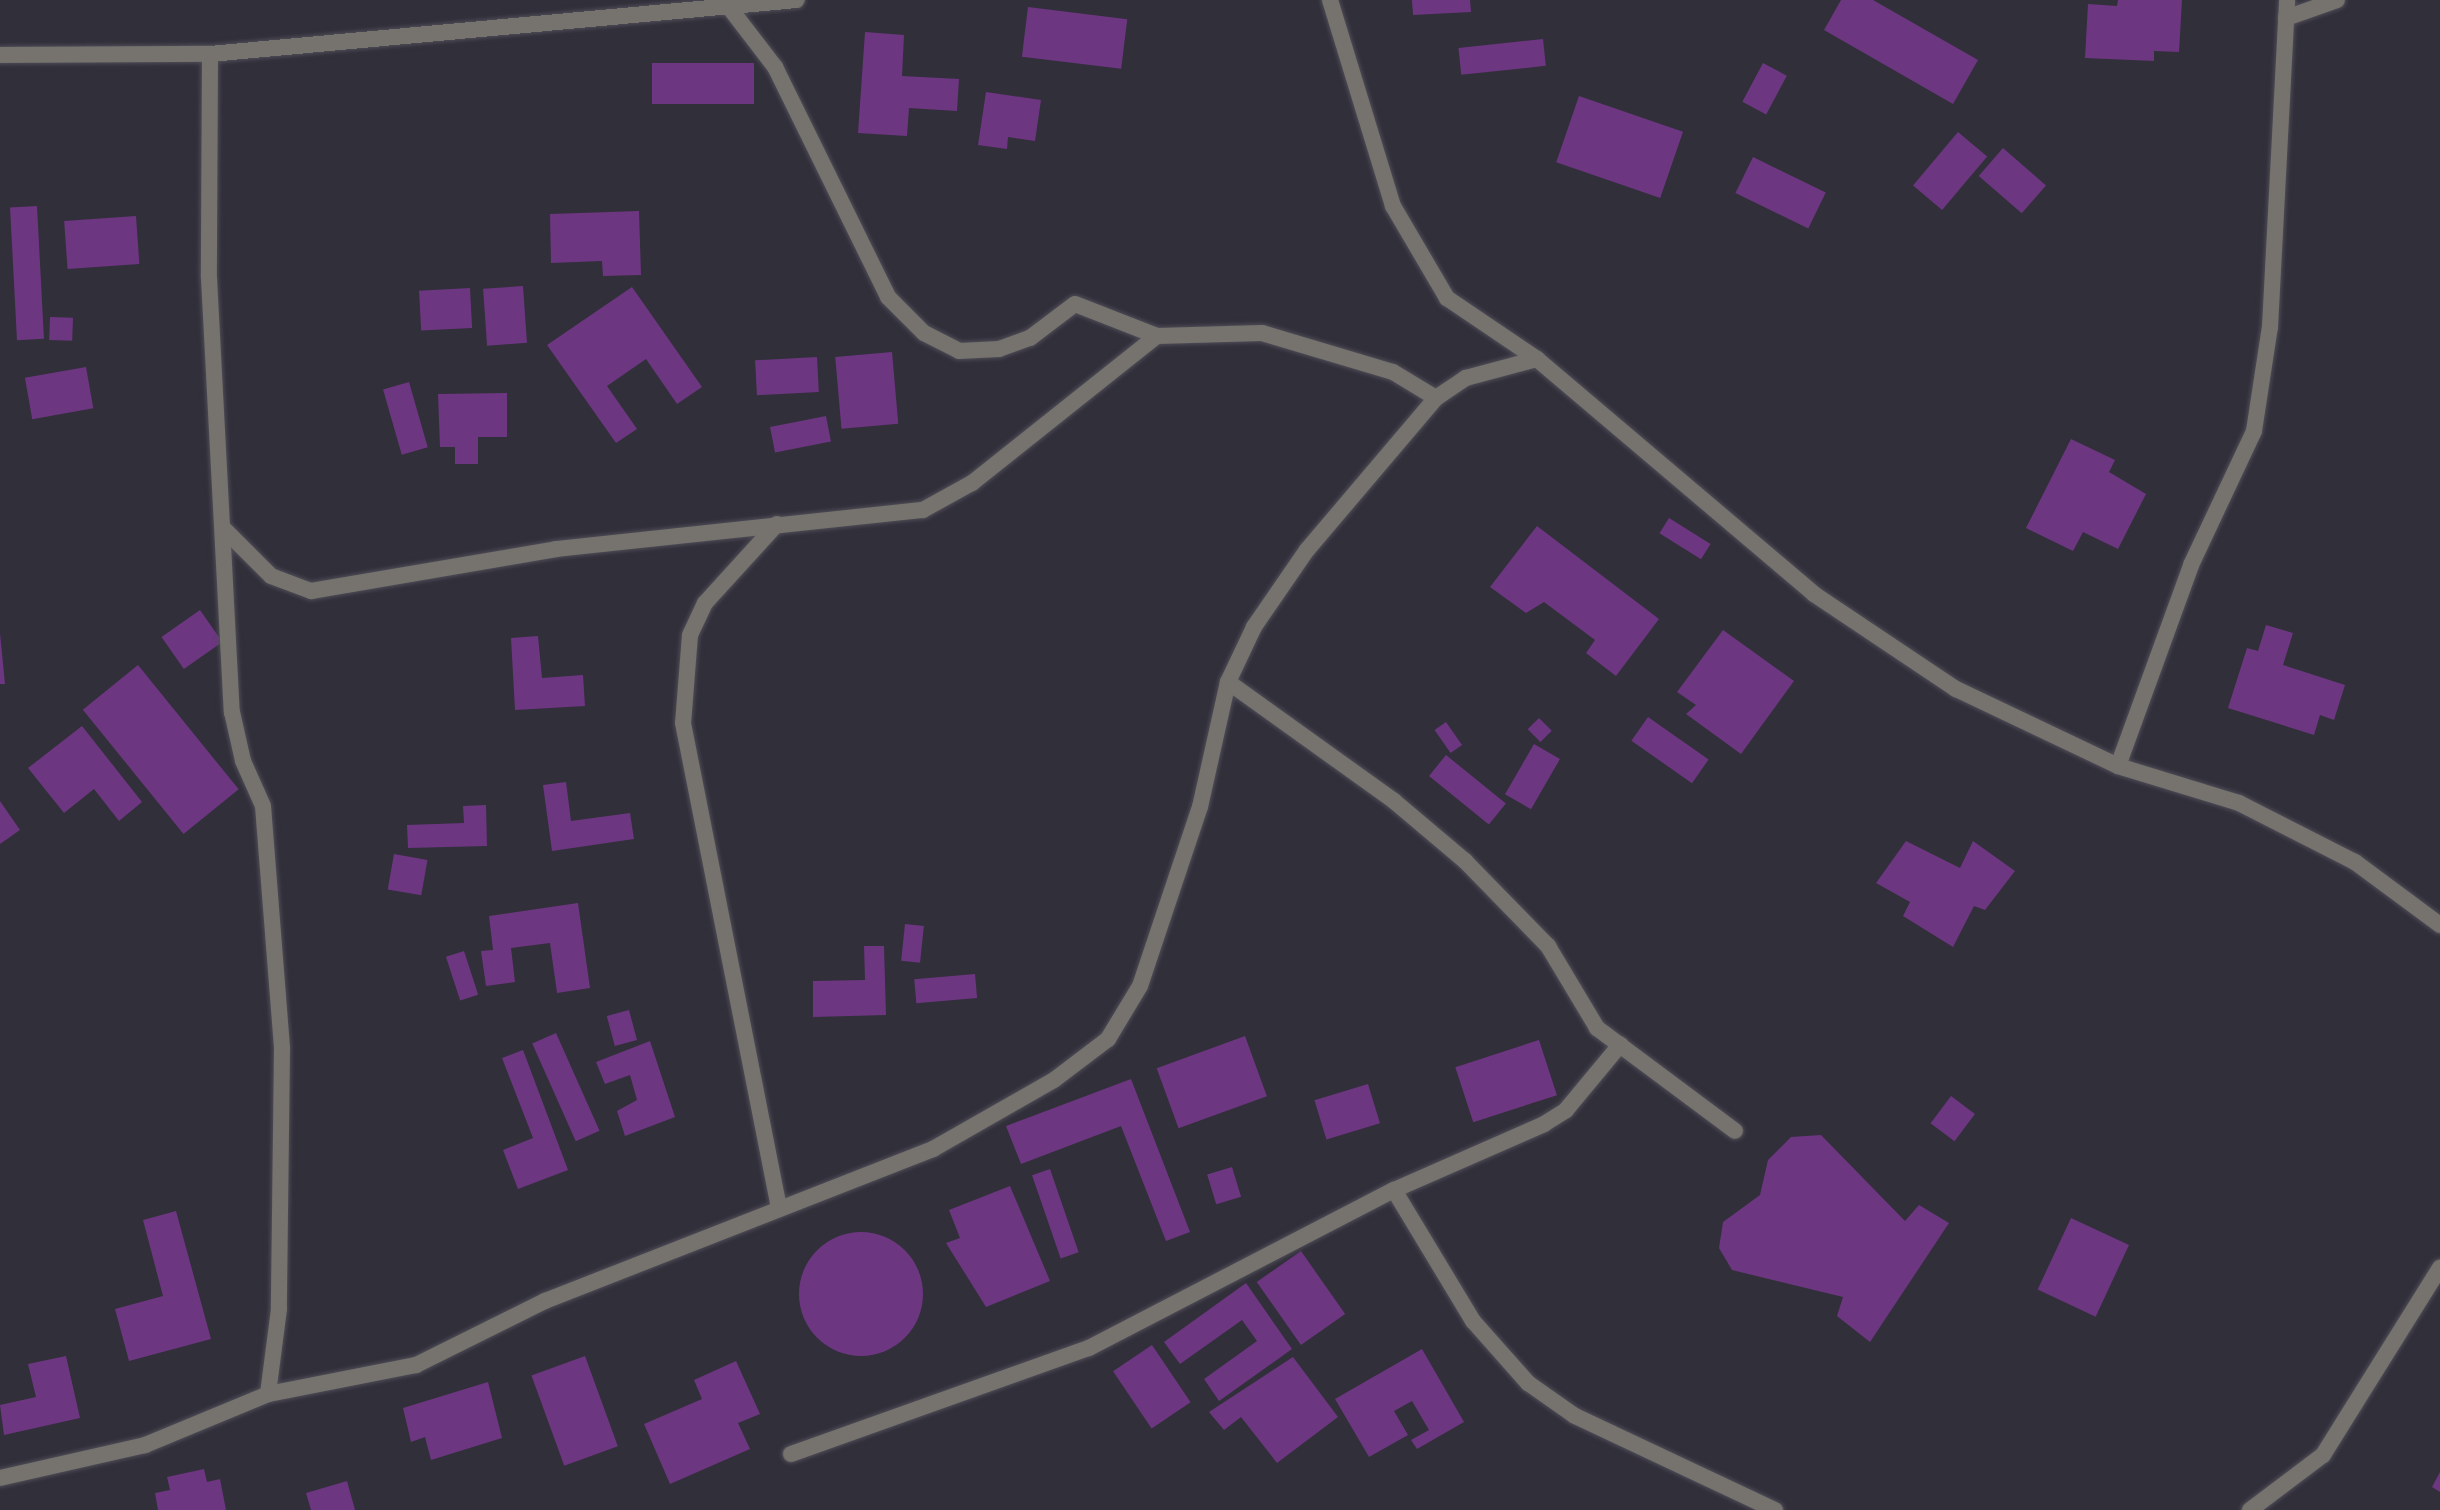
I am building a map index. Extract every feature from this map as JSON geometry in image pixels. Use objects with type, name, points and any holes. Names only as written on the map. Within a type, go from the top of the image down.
[{"type":"street","points":[[0,55],[210,54],[612,7],[732,11],[797,0]]},
{"type":"street","points":[[1330,0],[1413,249],[1447,298],[1537,359],[1814,594],[1956,689],[2118,766],[2239,803],[2355,862],[2440,925]]},
{"type":"street","points":[[2118,766],[2191,565],[2254,431],[2270,327],[2287,0]]},
{"type":"street","points":[[2286,18],[2337,0]]},
{"type":"street","points":[[732,11],[775,67],[888,297],[924,333],[959,351],[999,349],[1030,338],[1075,304],[1157,336],[1262,333],[1393,372],[1436,398]]},
{"type":"street","points":[[210,54],[209,278],[225,530],[232,712],[239,750],[263,806],[282,1049],[279,1309],[268,1394]]},
{"type":"street","points":[[225,530],[271,576],[311,591],[556,549],[894,514],[942,503],[1157,336]]},
{"type":"street","points":[[0,1478],[145,1445],[268,1394],[416,1365],[545,1301],[778,1204],[933,1149],[1054,1080],[1108,1039],[1156,944],[1200,807],[1228,682],[1254,627],[1307,550],[1436,398],[1466,378],[1537,359]]},
{"type":"street","points":[[777,524],[705,603],[690,635],[683,723],[778,1204]]},
{"type":"street","points":[[1228,682],[1394,801],[1465,861],[1548,946],[1597,1028],[1735,1131]]},
{"type":"street","points":[[791,1454],[1089,1348],[1394,1190],[1566,1110],[1620,1045]]},
{"type":"street","points":[[1394,1190],[1473,1321],[1528,1383],[1575,1416],[1775,1510]]},
{"type":"street","points":[[2250,1510],[2339,1435],[2440,1268]]},
{"type":"building","points":[[1412,0],[1470,0],[1471,12],[1413,15]]},
{"type":"building","points":[[1841,0],[1873,0],[1978,60],[1953,104],[1824,30]]},
{"type":"building","points":[[2118,0],[2182,0],[2179,52],[2154,51],[2154,61],[2085,58],[2088,4],[2117,6]]},
{"type":"building","points":[[1028,7],[1127,19],[1121,69],[1022,57]]},
{"type":"building","points":[[865,32],[904,35],[902,76],[959,79],[957,111],[909,108],[907,136],[858,133]]},
{"type":"building","points":[[1543,39],[1546,66],[1461,75],[1458,48]]},
{"type":"building","points":[[652,63],[754,63],[754,104],[652,104]]},
{"type":"building","points":[[1763,63],[1787,76],[1766,115],[1742,102]]},
{"type":"building","points":[[986,92],[1041,100],[1035,141],[1008,137],[1007,149],[978,145]]},
{"type":"building","points":[[1579,96],[1683,132],[1660,198],[1556,162]]},
{"type":"building","points":[[1958,132],[1987,156],[1942,210],[1913,186]]},
{"type":"building","points":[[2003,148],[2046,185],[2022,213],[1979,176]]},
{"type":"building","points":[[1753,157],[1826,193],[1808,228],[1735,193]]},
{"type":"building","points":[[37,206],[44,339],[17,340],[10,207]]},
{"type":"building","points":[[639,211],[641,275],[603,276],[602,261],[551,263],[550,214]]},
{"type":"building","points":[[136,216],[139,264],[68,269],[64,221]]},
{"type":"building","points":[[523,286],[527,343],[487,346],[483,289]]},
{"type":"building","points":[[632,287],[702,387],[677,404],[646,359],[607,386],[637,429],[616,443],[547,345]]},
{"type":"building","points":[[470,288],[472,328],[421,331],[419,291]]},
{"type":"building","points":[[50,317],[73,318],[72,341],[49,340]]},
{"type":"building","points":[[892,352],[898,424],[841,429],[835,357]]},
{"type":"building","points":[[817,357],[819,392],[757,395],[755,360]]},
{"type":"building","points":[[86,367],[93,408],[32,419],[25,378]]},
{"type":"building","points":[[409,382],[428,447],[402,455],[383,389]]},
{"type":"building","points":[[507,393],[507,437],[478,437],[478,464],[455,464],[455,447],[440,447],[438,394]]},
{"type":"building","points":[[826,416],[831,442],[775,452],[770,427]]},
{"type":"building","points":[[2071,439],[2115,460],[2109,472],[2146,494],[2118,549],[2083,532],[2073,551],[2026,528]]},
{"type":"building","points":[[1669,518],[1711,544],[1701,559],[1659,533]]},
{"type":"building","points":[[1537,526],[1659,619],[1616,676],[1586,653],[1595,640],[1544,602],[1526,613],[1490,587]]},
{"type":"building","points":[[200,610],[222,642],[184,669],[161,637]]},
{"type":"building","points":[[2266,625],[2293,633],[2283,665],[2345,685],[2334,720],[2320,715],[2314,735],[2228,708],[2247,648],[2258,651]]},
{"type":"building","points":[[1723,630],[1794,681],[1741,754],[1686,714],[1696,705],[1677,692]]},
{"type":"building","points":[[0,633],[5,684],[0,684]]},
{"type":"building","points":[[538,636],[542,678],[583,675],[585,706],[515,710],[511,638]]},
{"type":"building","points":[[138,665],[239,789],[184,834],[83,710]]},
{"type":"building","points":[[1648,717],[1709,759],[1692,783],[1631,741]]},
{"type":"building","points":[[1539,718],[1552,731],[1540,742],[1528,729]]},
{"type":"building","points":[[1446,722],[1462,745],[1451,753],[1435,730]]},
{"type":"building","points":[[82,726],[142,802],[119,821],[94,789],[64,813],[28,768]]},
{"type":"building","points":[[1534,744],[1560,759],[1531,809],[1505,794]]},
{"type":"building","points":[[1446,755],[1506,803],[1489,824],[1429,776]]},
{"type":"building","points":[[566,782],[571,821],[630,813],[634,839],[552,851],[543,785]]},
{"type":"building","points":[[0,801],[20,830],[0,844]]},
{"type":"building","points":[[486,805],[487,846],[408,848],[407,825],[464,823],[463,806]]},
{"type":"building","points":[[1906,841],[1960,868],[1973,841],[2015,871],[1985,910],[1974,906],[1953,947],[1903,916],[1910,902],[1876,883]]},
{"type":"building","points":[[394,854],[427,860],[421,895],[388,889]]},
{"type":"building","points":[[578,903],[590,988],[557,993],[550,943],[511,948],[515,982],[486,986],[481,951],[493,950],[489,916]]},
{"type":"building","points":[[905,924],[924,926],[920,963],[901,961]]},
{"type":"building","points":[[864,946],[884,946],[886,1015],[813,1017],[813,981],[865,980]]},
{"type":"building","points":[[464,951],[478,995],[460,1001],[446,957]]},
{"type":"building","points":[[975,974],[977,998],[916,1003],[914,979]]},
{"type":"building","points":[[629,1010],[637,1040],[615,1046],[607,1016]]},
{"type":"building","points":[[556,1033],[600,1131],[576,1141],[532,1044]]},
{"type":"building","points":[[1245,1036],[1267,1096],[1179,1128],[1157,1068]]},
{"type":"building","points":[[1539,1040],[1557,1095],[1473,1122],[1455,1067]]},
{"type":"building","points":[[650,1041],[675,1117],[625,1136],[617,1111],[637,1100],[630,1075],[605,1084],[596,1062]]},
{"type":"building","points":[[523,1050],[568,1170],[518,1189],[503,1150],[533,1138],[502,1058]]},
{"type":"building","points":[[1131,1079],[1190,1232],[1166,1241],[1121,1126],[1021,1164],[1006,1126]]},
{"type":"building","points":[[1368,1084],[1380,1123],[1326,1140],[1314,1100]]},
{"type":"building","points":[[1951,1096],[1975,1114],[1954,1141],[1931,1123]]},
{"type":"building","points":[[1821,1135],[1905,1221],[1919,1205],[1949,1223],[1870,1342],[1837,1316],[1843,1297],[1732,1270],[1719,1248],[1723,1222],[1760,1195],[1768,1160],[1791,1137]]},
{"type":"building","points":[[1232,1167],[1241,1197],[1216,1204],[1207,1175]]},
{"type":"building","points":[[1050,1169],[1079,1252],[1061,1258],[1032,1175]]},
{"type":"building","points":[[1010,1186],[1050,1281],[986,1307],[946,1243],[960,1238],[949,1210]]},
{"type":"building","points":[[176,1211],[211,1339],[129,1361],[115,1309],[163,1296],[143,1220]]},
{"type":"building","points":[[2071,1218],[2129,1245],[2096,1317],[2038,1290]]},
{"type":"building","points":[[861,1232],[885,1237],[905,1250],[918,1270],[923,1294],[918,1318],[905,1338],[885,1351],[861,1356],[837,1351],[817,1338],[804,1318],[799,1294],[804,1270],[817,1250],[837,1237]]},
{"type":"building","points":[[1301,1251],[1345,1314],[1301,1345],[1257,1282]]},
{"type":"building","points":[[1246,1283],[1292,1349],[1219,1401],[1204,1379],[1257,1341],[1242,1320],[1180,1364],[1164,1342]]},
{"type":"building","points":[[1152,1345],[1191,1402],[1152,1428],[1113,1371]]},
{"type":"building","points":[[1422,1349],[1464,1422],[1417,1449],[1411,1440],[1429,1430],[1412,1401],[1394,1411],[1408,1435],[1369,1457],[1335,1399]]},
{"type":"building","points":[[66,1356],[80,1418],[4,1435],[0,1405],[36,1397],[28,1364]]},
{"type":"building","points":[[585,1356],[618,1446],[564,1466],[531,1375]]},
{"type":"building","points":[[1293,1357],[1338,1417],[1277,1463],[1241,1417],[1224,1430],[1209,1412]]},
{"type":"building","points":[[736,1361],[760,1414],[738,1423],[750,1449],[670,1484],[644,1424],[702,1399],[694,1380]]},
{"type":"building","points":[[488,1382],[502,1438],[431,1460],[425,1437],[411,1442],[403,1408]]},
{"type":"building","points":[[204,1469],[207,1482],[220,1479],[226,1510],[158,1510],[155,1493],[170,1490],[167,1477]]},
{"type":"building","points":[[2440,1472],[2440,1492],[2432,1487]]},
{"type":"building","points":[[347,1481],[355,1510],[311,1510],[306,1493]]}]
